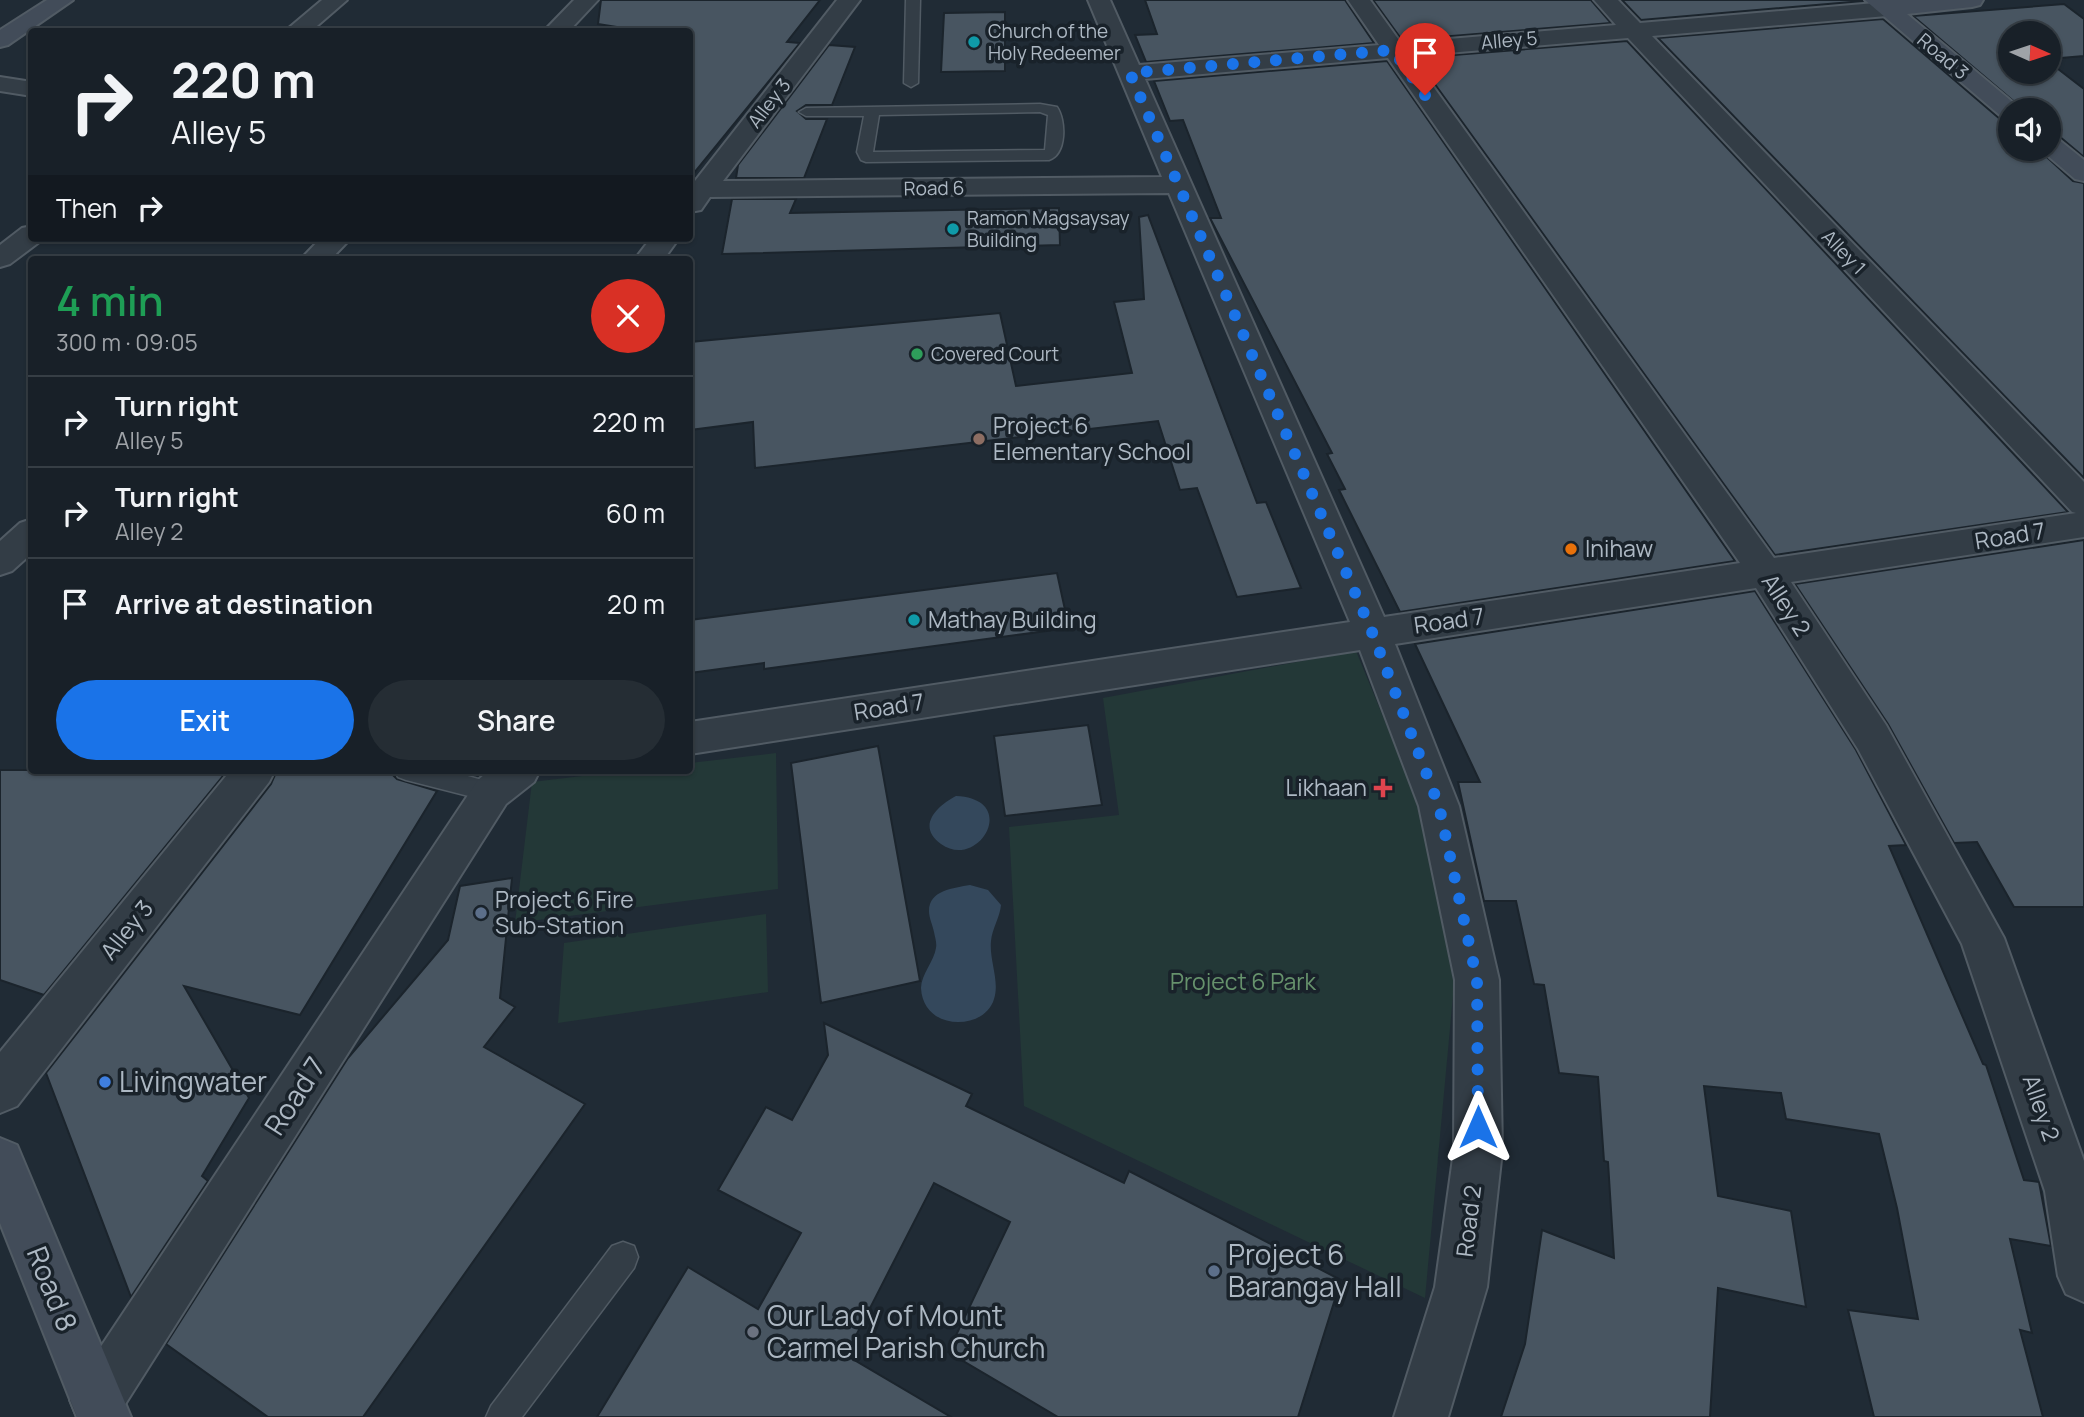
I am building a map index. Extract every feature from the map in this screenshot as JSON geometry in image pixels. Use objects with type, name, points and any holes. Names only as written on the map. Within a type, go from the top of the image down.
[{"type":"street","points":[[0,40],[62,0]]},
{"type":"street","points":[[300,28],[337,0]]},
{"type":"street","points":[[558,28],[587,0]]},
{"type":"street","name":"Alley 3","points":[[693,196],[849,0]]},
{"type":"street","name":"Road 2","points":[[1099,0],[1372,632],[1439,806],[1477,980],[1478,1151],[1461,1287],[1424,1416]]},
{"type":"street","name":"Alley 2","points":[[1359,0],[1767,575],[1872,737],[1982,938],[2070,1191],[2084,1276]]},
{"type":"street","name":"Alley 1","points":[[1605,0],[2084,503]]},
{"type":"street","points":[[1881,5],[1972,0]]},
{"type":"street","name":"Alley 5","points":[[1130,73],[1881,5]]},
{"type":"street","name":"Road 3","points":[[1881,5],[1998,101]]},
{"type":"street","points":[[0,84],[28,88]]},
{"type":"street","points":[[2061,155],[2084,173]]},
{"type":"street","name":"Road 6","points":[[693,196],[1180,185]]},
{"type":"street","points":[[0,258],[28,237]]},
{"type":"street","points":[[318,256],[333,242]]},
{"type":"street","points":[[651,256],[662,242]]},
{"type":"street","name":"Road 7","points":[[693,738],[1372,632],[1767,575],[2084,524]]},
{"type":"street","points":[[0,562],[28,536]]},
{"type":"street","name":"Alley 3","points":[[0,1089],[252,774]]},
{"type":"street","name":"Road 7","points":[[101,1408],[506,781]]},
{"type":"street","name":"Road 8","points":[[0,1162],[101,1408]]},
{"type":"lane","points":[[911,83],[914,0]]},
{"type":"lane","points":[[806,112],[872,111],[1052,110],[1055,115],[1054,149],[1049,155],[866,157],[872,111]]},
{"type":"lane","points":[[981,188],[984,157]]},
{"type":"lane","name":"Road 7","points":[[442,774],[506,781]]},
{"type":"lane","points":[[502,1417],[623,1257]]},
{"type":"green space","name":"Project 6 Park","points":[[1356,651],[1419,804],[1454,985],[1425,1298],[1024,1106],[1009,827],[1119,815],[1103,698]]},
{"type":"green space","points":[[776,753],[778,889],[515,923],[532,782],[599,774],[693,774],[693,763]]},
{"type":"green space","points":[[766,914],[768,992],[558,1023],[564,943]]},
{"type":"water","points":[[956,796],[976,800],[986,809],[990,820],[987,831],[979,841],[968,848],[955,850],[941,844],[934,837],[930,824],[936,811]]},
{"type":"water","points":[[970,885],[988,890],[1001,905],[991,941],[996,992],[988,1010],[979,1017],[955,1022],[932,1013],[924,1002],[922,983],[936,946],[929,911],[933,898],[938,894]]},
{"type":"building","points":[[601,0],[820,0],[787,42],[800,43],[693,174],[693,28],[623,28],[598,24]]},
{"type":"building","points":[[1145,0],[1345,0],[1374,43],[1146,62],[1135,35],[1157,34]]},
{"type":"building","points":[[1373,0],[1591,0],[1611,23],[1402,40]]},
{"type":"building","points":[[1622,0],[1862,0],[1863,1],[1641,20]]},
{"type":"building","points":[[2064,4],[2084,19],[2084,56],[2062,58],[2062,21],[1998,21],[1998,84],[2062,84],[2062,72],[2084,89],[2084,157],[2061,138],[2061,98],[2010,98],[1913,16]]},
{"type":"building","name":"Church of the Holy Redeemer","points":[[1005,12],[1005,71],[941,72],[944,13]]},
{"type":"building","points":[[1883,19],[1998,117],[1998,161],[2051,161],[2073,181],[2084,183],[2084,478],[1658,38]]},
{"type":"building","points":[[1627,41],[2068,512],[1775,555],[1416,58]]},
{"type":"building","points":[[829,45],[855,47],[832,105],[806,105],[797,111],[806,119],[827,119],[804,178],[736,178],[738,165]]},
{"type":"building","points":[[1387,61],[1735,561],[1400,612],[1339,490],[1345,489],[1327,454],[1332,453],[1210,218],[1221,218],[1183,120],[1170,121],[1154,81]]},
{"type":"building","points":[[732,199],[796,199],[790,213],[1059,208],[1060,245],[722,254]]},
{"type":"building","points":[[1148,215],[1257,503],[1266,502],[1301,588],[1237,597],[1197,488],[1180,490],[1158,421],[755,468],[753,422],[693,430],[693,342],[1000,313],[1016,386],[1132,373],[1114,302],[1144,299],[1139,217]]},
{"type":"building","points":[[2084,540],[2084,907],[2014,907],[1977,842],[1954,843],[1888,724],[1795,584]]},
{"type":"building","name":"Mathay Building","points":[[1057,573],[1069,628],[764,669],[764,663],[693,673],[693,620]]},
{"type":"building","points":[[1755,591],[1856,750],[1906,845],[1889,846],[1983,1064],[1986,1065],[2024,1180],[2039,1182],[2051,1246],[2010,1239],[2032,1333],[2020,1330],[2043,1417],[1874,1417],[1848,1310],[1918,1319],[1897,1208],[1879,1134],[1786,1119],[1781,1093],[1704,1086],[1718,1196],[1791,1211],[1806,1307],[1718,1288],[1710,1417],[1501,1417],[1525,1344],[1542,1230],[1614,1258],[1608,1162],[1604,1161],[1598,1077],[1559,1073],[1544,985],[1534,984],[1516,901],[1484,901],[1458,782],[1480,782],[1415,644]]},
{"type":"building","points":[[1088,725],[1102,805],[1005,816],[994,736]]},
{"type":"building","points":[[878,746],[920,981],[821,1003],[791,763]]},
{"type":"building","points":[[0,770],[28,770],[28,774],[225,774],[44,995],[0,980]]},
{"type":"building","points":[[275,774],[392,774],[397,779],[437,791],[300,1015],[184,986],[249,1098],[202,1176],[208,1181],[131,1297],[46,1073],[271,784]]},
{"type":"building","points":[[512,878],[500,998],[515,1007],[484,1047],[585,1104],[363,1417],[268,1417],[166,1344],[348,1058],[448,940],[460,886]]},
{"type":"building","points":[[824,1023],[972,1094],[966,1106],[1124,1183],[1129,1171],[1341,1280],[1298,1417],[1058,1417],[948,1352],[1010,1222],[934,1183],[846,1355],[951,1417],[597,1417],[688,1267],[758,1309],[801,1233],[718,1190],[766,1107],[792,1120],[828,1055]]},
{"type":"place","name":"Church of the Holy Redeemer","points":[[974,42]]},
{"type":"place","name":"Ramon Magsaysay Building","points":[[953,229]]},
{"type":"place","name":"Covered Court","points":[[917,354]]},
{"type":"place","name":"Project 6 Elementary School","points":[[979,439]]},
{"type":"place","name":"Inihaw","points":[[1571,549]]},
{"type":"place","name":"Mathay Building","points":[[914,620]]},
{"type":"place","name":"Likhaan","points":[[1383,788]]},
{"type":"place","name":"Project 6 Fire Sub-Station","points":[[481,913]]},
{"type":"place","name":"Livingwater","points":[[105,1082]]},
{"type":"place","name":"Project 6 Barangay Hall","points":[[1214,1271]]},
{"type":"place","name":"Our Lady of Mount Carmel Parish Church","points":[[753,1332]]},
{"type":"route","points":[[1425,95],[1393,50],[1130,73],[1372,632],[1439,806],[1477,980],[1478,1127]]}]
